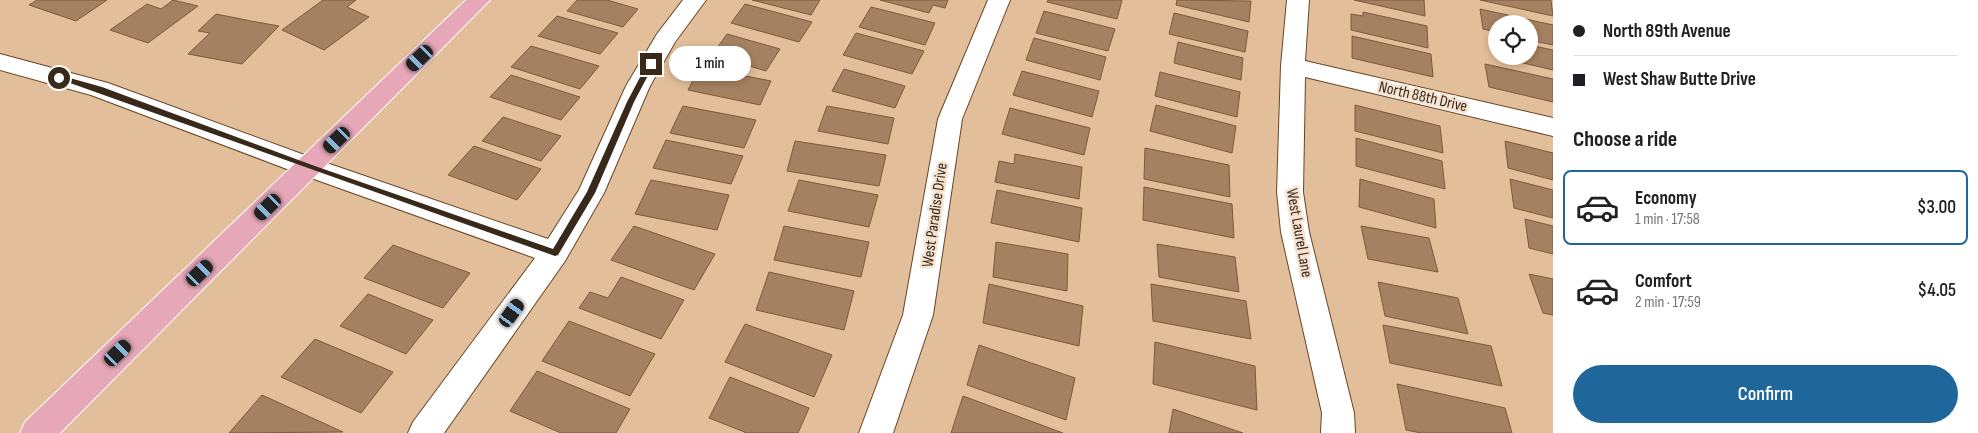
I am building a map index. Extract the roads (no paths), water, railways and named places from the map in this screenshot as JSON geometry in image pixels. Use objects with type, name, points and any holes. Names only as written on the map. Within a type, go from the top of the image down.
[{"type":"main road","points":[[37,433],[479,0]]},
{"type":"street","points":[[425,433],[555,253],[591,193],[638,86],[665,39],[695,0]]},
{"type":"street","name":"West Paradise Drive","points":[[876,433],[918,316],[929,258],[950,118],[999,0]]},
{"type":"street","name":"West Laurel Lane","points":[[1298,0],[1293,66],[1290,192],[1296,232],[1338,413],[1338,433]]},
{"type":"street","points":[[0,62],[99,89],[309,167],[555,253]]},
{"type":"street","name":"North 88th Drive","points":[[1293,66],[1553,128]]}]
